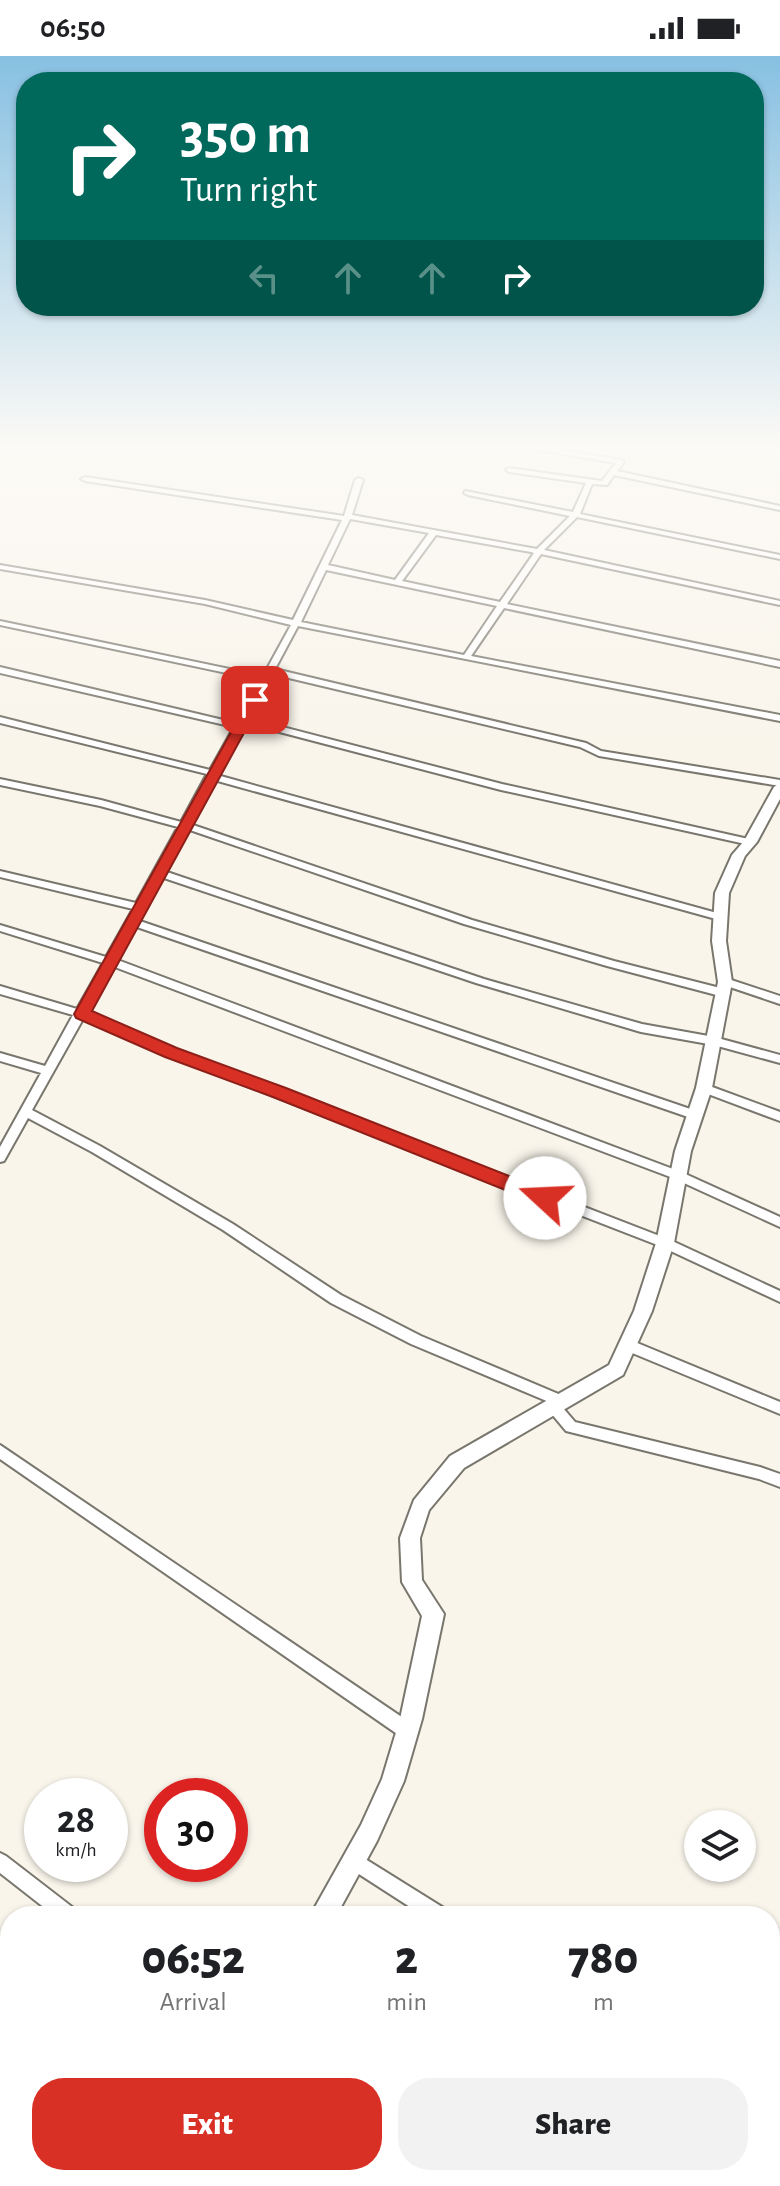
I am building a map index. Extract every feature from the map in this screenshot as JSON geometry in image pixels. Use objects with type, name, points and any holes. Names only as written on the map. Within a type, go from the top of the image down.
[{"type":"street","points":[[0,1158],[186,826],[335,545]]},
{"type":"street","points":[[397,582],[424,545]]},
{"type":"street","points":[[508,545],[780,603]]},
{"type":"street","points":[[466,658],[545,545]]},
{"type":"street","points":[[725,545],[780,557]]},
{"type":"street","points":[[0,567],[205,602],[466,658],[780,718]]},
{"type":"street","points":[[324,567],[780,664]]},
{"type":"street","points":[[0,623],[268,675],[585,746],[599,753],[780,785],[750,842],[739,855],[722,893],[719,941],[725,987],[704,1088],[677,1175],[665,1243],[630,1346],[616,1370],[457,1462],[421,1506],[410,1538],[412,1582],[433,1614],[409,1732],[392,1782],[354,1861],[328,1906]]},
{"type":"street","points":[[0,670],[242,723],[501,787],[750,842]]},
{"type":"street","points":[[0,720],[212,775],[720,917]]},
{"type":"street","points":[[0,782],[101,803],[186,826],[468,922],[611,964],[780,1000]]},
{"type":"street","points":[[159,873],[480,981],[641,1028],[714,1041],[780,1059]]},
{"type":"street","points":[[0,874],[139,907]]},
{"type":"street","points":[[131,921],[695,1115]]},
{"type":"street","points":[[0,928],[109,961],[677,1175],[780,1222]]},
{"type":"street","points":[[0,990],[82,1014],[171,1052],[665,1243],[780,1297]]},
{"type":"street","points":[[0,1057],[48,1071]]},
{"type":"street","points":[[704,1088],[780,1117]]},
{"type":"street","points":[[26,1112],[96,1149],[228,1227],[336,1299],[416,1340],[558,1404],[571,1427],[760,1473],[780,1481]]},
{"type":"street","points":[[630,1346],[780,1408]]},
{"type":"street","points":[[0,1451],[409,1732]]},
{"type":"street","points":[[354,1861],[425,1906]]},
{"type":"street","points":[[0,1862],[57,1906]]},
{"type":"route","points":[[255,700],[82,1014],[171,1052],[545,1198]]}]
